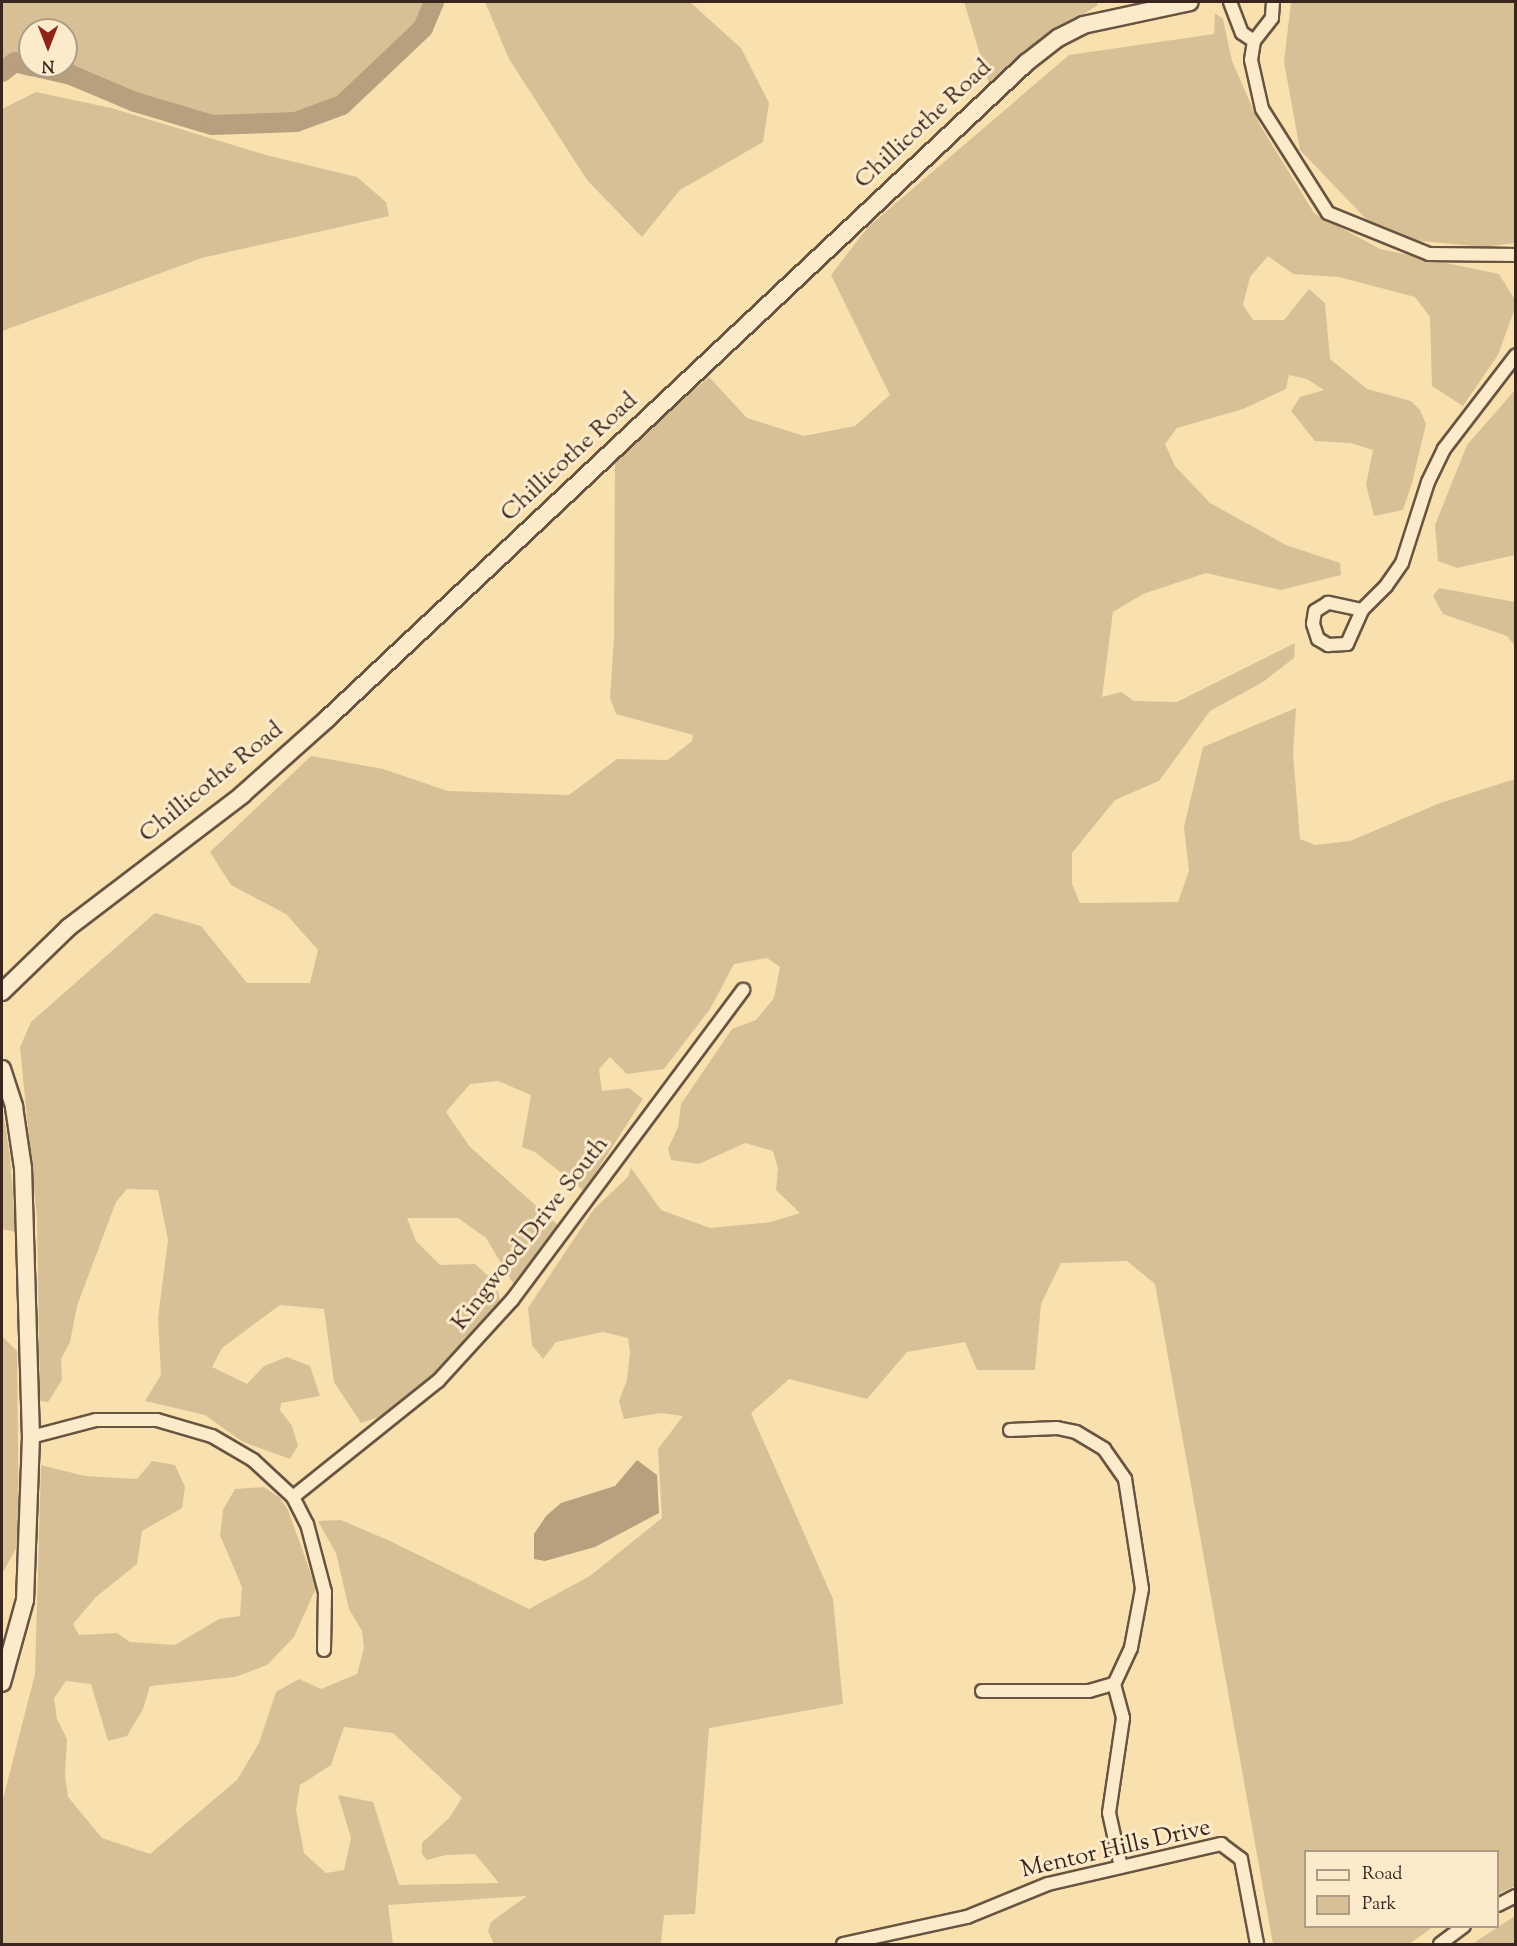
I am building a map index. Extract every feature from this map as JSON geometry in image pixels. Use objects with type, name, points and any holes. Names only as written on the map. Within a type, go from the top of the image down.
[{"type":"main road","name":"Chillicothe Road","points":[[2,992],[69,927],[242,795],[327,719],[1026,63],[1058,38],[1083,25],[1190,2]]},
{"type":"main road","points":[[2,1069],[14,1107],[23,1168],[31,1437],[25,1600],[2,1683]]},
{"type":"street","points":[[1230,2],[1242,33],[1254,41]]},
{"type":"street","points":[[1273,2],[1272,18],[1254,41],[1251,60],[1262,109],[1328,213],[1429,254],[1515,255]]},
{"type":"street","points":[[1362,610],[1386,586],[1402,562],[1428,482],[1444,449],[1515,355]]},
{"type":"street","name":"Kingwood Drive South","points":[[293,1497],[438,1381],[512,1300],[743,990]]},
{"type":"street","points":[[31,1437],[96,1420],[157,1420],[212,1436],[253,1460],[293,1497],[320,1567],[325,1592],[324,1650]]},
{"type":"street","points":[[1010,1430],[1057,1428],[1076,1432],[1104,1449],[1125,1479],[1142,1590],[1131,1648],[1114,1684],[1121,1703],[1123,1724],[1109,1813],[1121,1867]]},
{"type":"street","points":[[981,1691],[1089,1691],[1114,1684]]},
{"type":"street","name":"Mentor Hills Drive","points":[[843,1944],[967,1917],[1040,1886],[1214,1845],[1227,1846],[1238,1854],[1244,1865],[1257,1944]]},
{"type":"street","points":[[1499,1904],[1515,1896]]},
{"type":"street","points":[[1440,1944],[1461,1928]]},
{"type":"green space","points":[[2,2],[434,2],[423,28],[342,105],[296,122],[212,125],[135,102],[78,78],[78,18],[18,18],[18,63],[15,62],[2,72]]},
{"type":"green space","points":[[485,2],[690,2],[741,48],[769,103],[763,142],[680,190],[642,237],[587,180],[509,59]]},
{"type":"green space","points":[[964,2],[1097,2],[1098,5],[1029,48],[989,84]]},
{"type":"green space","points":[[1291,2],[1515,2],[1515,243],[1484,247],[1411,240],[1368,221],[1300,150],[1284,62]]},
{"type":"green space","points":[[1215,13],[1223,19],[1232,61],[1260,125],[1314,213],[1380,249],[1499,274],[1515,300],[1515,308],[1498,355],[1463,406],[1432,386],[1430,317],[1415,297],[1339,277],[1293,274],[1268,256],[1250,277],[1243,305],[1253,320],[1284,320],[1309,289],[1325,303],[1330,359],[1367,389],[1411,401],[1420,410],[1426,424],[1412,483],[1403,510],[1374,516],[1366,485],[1373,450],[1351,443],[1315,441],[1291,411],[1300,397],[1324,390],[1307,379],[1289,375],[1286,389],[1243,409],[1177,428],[1165,444],[1175,466],[1210,503],[1286,545],[1340,563],[1341,575],[1281,590],[1206,573],[1143,594],[1113,612],[1102,697],[1121,692],[1134,701],[1177,702],[1295,643],[1294,658],[1263,682],[1210,711],[1159,781],[1115,800],[1072,853],[1072,884],[1080,903],[1178,902],[1189,871],[1184,827],[1203,747],[1296,708],[1293,753],[1300,839],[1315,845],[1350,841],[1440,803],[1515,779],[1515,1886],[1499,1894],[1499,1850],[1304,1850],[1304,1928],[1432,1928],[1409,1944],[1273,1944],[1155,1284],[1127,1261],[1061,1263],[1041,1304],[1035,1370],[977,1370],[965,1342],[907,1352],[867,1399],[789,1379],[751,1413],[833,1599],[843,1704],[709,1728],[695,1914],[664,1915],[661,1944],[494,1944],[488,1931],[491,1922],[527,1896],[388,1905],[393,1944],[2,1944],[2,1803],[35,1674],[41,1465],[85,1476],[137,1479],[152,1461],[175,1465],[185,1487],[182,1508],[142,1531],[137,1564],[96,1597],[73,1624],[79,1635],[117,1633],[130,1642],[175,1645],[219,1619],[240,1616],[242,1587],[220,1535],[223,1510],[235,1489],[264,1487],[280,1498],[288,1510],[316,1588],[294,1637],[267,1665],[235,1677],[150,1686],[143,1709],[127,1736],[108,1741],[91,1684],[66,1681],[54,1698],[57,1719],[67,1739],[65,1775],[68,1797],[102,1838],[150,1854],[237,1780],[259,1743],[276,1692],[299,1679],[321,1689],[357,1674],[364,1648],[362,1631],[349,1609],[336,1553],[318,1521],[341,1520],[390,1541],[529,1609],[590,1576],[662,1518],[658,1449],[683,1416],[661,1413],[624,1419],[619,1401],[627,1380],[630,1352],[628,1338],[603,1332],[556,1342],[543,1359],[532,1345],[528,1308],[594,1209],[628,1177],[631,1168],[661,1210],[710,1228],[771,1222],[800,1213],[776,1190],[778,1169],[773,1151],[745,1143],[699,1164],[671,1160],[668,1149],[678,1127],[681,1104],[732,1029],[756,1020],[774,998],[780,967],[767,958],[734,964],[710,1009],[664,1069],[627,1074],[610,1057],[599,1069],[602,1091],[629,1088],[643,1099],[584,1191],[535,1152],[522,1147],[531,1095],[498,1081],[470,1084],[446,1112],[470,1147],[559,1226],[513,1283],[486,1238],[458,1218],[407,1218],[416,1241],[440,1265],[475,1264],[496,1283],[501,1304],[437,1373],[379,1417],[361,1423],[334,1382],[324,1309],[280,1305],[222,1348],[212,1367],[247,1384],[264,1366],[287,1357],[310,1366],[320,1396],[281,1403],[280,1410],[292,1426],[298,1446],[290,1459],[243,1442],[205,1415],[145,1401],[161,1375],[158,1318],[168,1240],[158,1190],[127,1189],[116,1202],[77,1306],[70,1342],[61,1359],[62,1380],[48,1402],[40,1401],[37,1218],[20,1047],[31,1022],[155,913],[201,926],[247,983],[310,983],[318,950],[286,914],[231,885],[210,852],[311,756],[383,769],[448,791],[569,795],[617,759],[668,760],[692,741],[693,735],[616,714],[610,698],[614,638],[615,456],[709,377],[747,418],[804,436],[855,426],[890,395],[831,275],[868,227],[1069,55],[1214,34]],"holes":[[[344,1727],[393,1733],[462,1798],[449,1818],[422,1843],[422,1854],[427,1860],[446,1855],[475,1854],[499,1883],[399,1885],[373,1802],[338,1795],[351,1838],[344,1870],[326,1873],[304,1853],[296,1810],[300,1785],[331,1765]]]},
{"type":"green space","points":[[36,92],[111,108],[266,155],[357,177],[386,202],[389,216],[202,258],[2,331],[2,109]]},
{"type":"green space","points":[[1515,390],[1515,555],[1457,568],[1438,561],[1435,525],[1467,445]]},
{"type":"green space","points":[[1439,588],[1515,602],[1515,646],[1507,636],[1443,614],[1433,596]]},
{"type":"green space","points":[[2,1104],[10,1157],[16,1232],[2,1229]]},
{"type":"green space","points":[[2,1336],[17,1351],[19,1543],[2,1574]]},
{"type":"green space","points":[[1515,1916],[1515,1944],[1473,1944],[1499,1928]]},
{"type":"shaded area","points":[[637,1460],[657,1475],[659,1513],[595,1547],[545,1561],[534,1559],[534,1534],[546,1516],[561,1503],[615,1486]]},
{"type":"waterway","points":[[78,78],[135,102],[212,125],[296,122],[342,105],[423,28],[434,2]]},
{"type":"waterway","points":[[2,72],[15,62],[18,63]]}]
